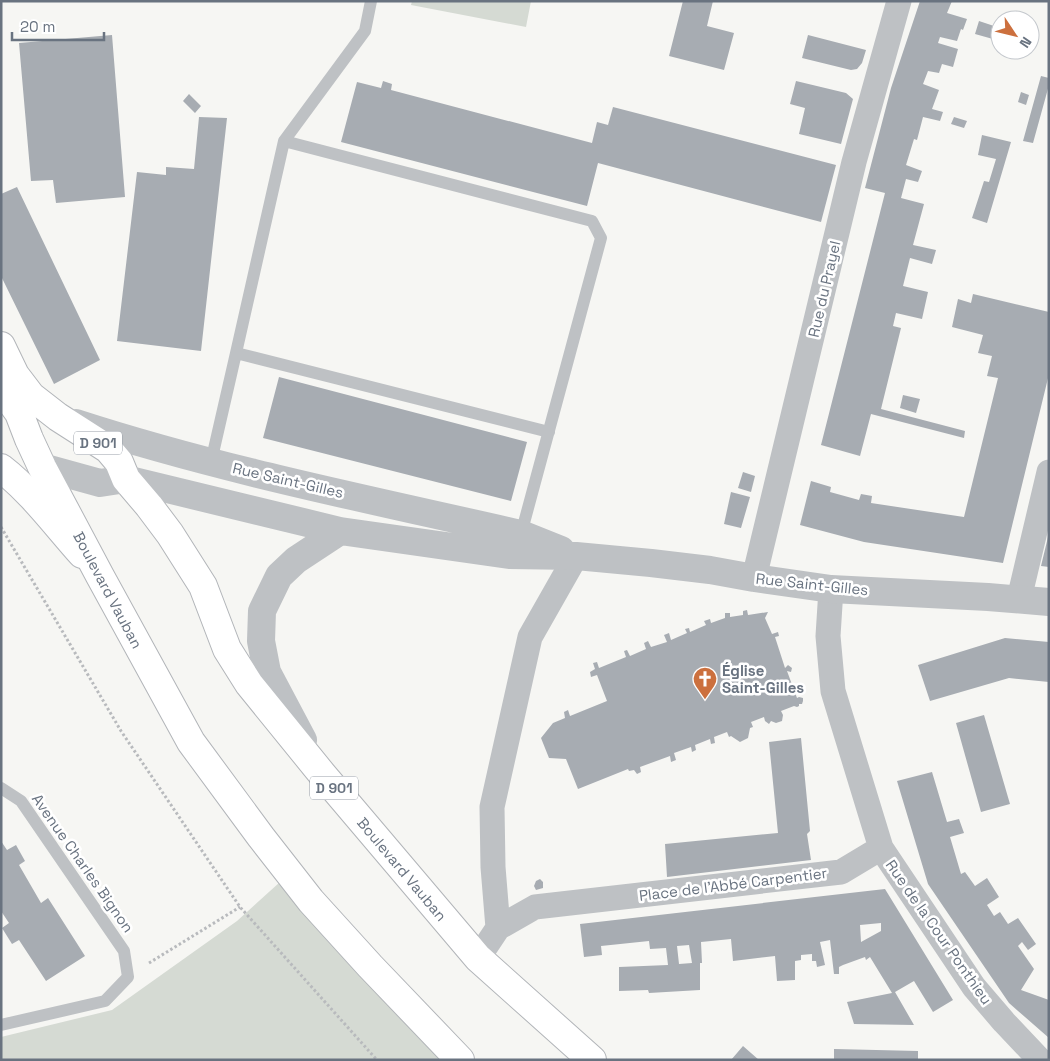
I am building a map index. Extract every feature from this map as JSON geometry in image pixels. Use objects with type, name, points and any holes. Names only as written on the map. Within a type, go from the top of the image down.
[{"type":"main road","name":"D 901","points":[[1,346],[15,375],[31,396],[58,417],[108,449],[119,462],[126,479]]},
{"type":"main road","name":"Boulevard Vauban","points":[[1,388],[10,409],[29,439],[100,576],[191,742],[260,837],[310,901],[460,1060]]},
{"type":"main road","name":"Rue Saint-Gilles","points":[[1,455],[42,467]]},
{"type":"main road","points":[[1,468],[14,477],[100,576]]},
{"type":"main road","name":"Boulevard Vauban","points":[[126,479],[170,534],[203,586],[227,649],[249,684],[322,774],[478,958],[592,1060]]},
{"type":"street","name":"Rue du Prayel","points":[[754,578],[854,162],[899,1]]},
{"type":"street","name":"Rue Saint-Gilles","points":[[10,409],[58,417],[120,438],[308,486],[521,534],[576,556]]},
{"type":"street","name":"Rue Saint-Gilles","points":[[42,467],[100,483],[126,479],[340,531],[508,555],[576,556],[671,565],[831,589],[1049,602]]},
{"type":"street","points":[[1019,599],[1049,472]]},
{"type":"street","points":[[322,774],[267,672],[261,641],[262,610],[279,576],[296,560],[340,531]]},
{"type":"street","points":[[498,928],[492,806],[530,637],[576,556]]},
{"type":"street","points":[[831,589],[828,636],[833,692],[881,848]]},
{"type":"street","name":"Place de l'Abbé Carpentier","points":[[478,958],[498,928],[535,907],[841,872],[881,848]]},
{"type":"street","name":"Rue de la Cour Ponthieu","points":[[881,848],[974,988],[1040,1060]]},
{"type":"lane","points":[[210,462],[284,141],[365,31],[371,1]]},
{"type":"lane","points":[[284,141],[592,221],[601,238],[521,534]]},
{"type":"lane","points":[[236,353],[549,432]]},
{"type":"lane","name":"Avenue Charles Bignon","points":[[1,788],[21,801],[124,951],[128,977]]},
{"type":"lane","points":[[1,1025],[105,1001],[128,977]]},
{"type":"path","points":[[1,527],[122,732],[240,907],[377,1060]]},
{"type":"path","points":[[128,977],[240,907]]},
{"type":"shaded area","points":[[412,1],[531,1],[526,27],[411,5]]},
{"type":"shaded area","points":[[280,882],[442,1060],[1,1060],[1,1037],[112,1010],[237,921]]},
{"type":"building","points":[[683,1],[713,1],[707,26],[734,33],[724,70],[669,56]]},
{"type":"building","points":[[920,1],[952,1],[947,13],[967,19],[957,41],[940,37],[938,43],[958,49],[953,67],[942,64],[939,73],[928,71],[923,84],[939,90],[932,109],[943,112],[940,121],[923,117],[917,140],[914,139],[906,165],[922,171],[918,182],[906,179],[901,198],[924,204],[913,245],[936,250],[932,264],[910,258],[903,286],[928,292],[922,319],[896,313],[893,326],[901,328],[881,409],[965,431],[964,438],[871,414],[860,456],[821,445],[885,193],[865,188],[891,88]]},
{"type":"building","points":[[979,21],[990,25],[990,38],[975,34]]},
{"type":"building","points":[[112,35],[125,197],[56,203],[53,180],[31,181],[19,43]]},
{"type":"building","points":[[808,35],[866,50],[862,63],[857,69],[851,70],[802,58]]},
{"type":"building","points":[[1041,76],[1049,78],[1049,85],[1033,143],[1023,141]]},
{"type":"building","points":[[383,81],[392,84],[391,90],[592,143],[597,122],[608,125],[613,107],[836,165],[821,222],[598,163],[587,206],[341,142],[357,82],[381,88]]},
{"type":"building","points":[[796,81],[846,93],[853,99],[841,144],[799,134],[805,108],[790,104]]},
{"type":"building","points":[[1021,92],[1029,95],[1026,105],[1018,102]]},
{"type":"building","points":[[189,94],[201,106],[195,113],[183,101]]},
{"type":"building","points":[[199,117],[227,118],[201,351],[117,341],[137,172],[166,175],[166,167],[194,169]]},
{"type":"building","points":[[954,117],[967,121],[964,128],[951,124]]},
{"type":"building","points":[[982,135],[1011,142],[987,223],[972,218],[984,181],[989,182],[996,159],[978,155]]},
{"type":"building","points":[[17,187],[100,360],[54,384],[1,276],[1,194]]},
{"type":"building","points":[[973,294],[1049,312],[1049,374],[1003,563],[864,542],[800,525],[811,481],[831,487],[830,492],[859,500],[861,494],[872,496],[871,503],[964,517],[998,378],[987,376],[992,356],[978,353],[983,335],[952,327],[958,299],[971,303]]},
{"type":"building","points":[[279,377],[527,442],[511,501],[263,438]]},
{"type":"building","points":[[903,395],[920,399],[916,413],[900,408]]},
{"type":"building","points":[[743,472],[755,476],[751,492],[738,488]]},
{"type":"building","points":[[731,492],[750,497],[741,528],[724,524]]},
{"type":"building","points":[[1048,537],[1049,567],[1041,566]]},
{"type":"building","name":"Église Saint-Gilles","points":[[747,610],[748,615],[768,612],[765,618],[772,634],[778,632],[779,636],[775,637],[785,668],[788,665],[792,668],[791,672],[787,671],[797,698],[803,698],[802,704],[799,704],[799,706],[781,711],[783,715],[782,721],[776,723],[771,721],[769,724],[765,721],[764,717],[751,722],[753,727],[750,728],[748,738],[740,742],[731,736],[729,737],[727,732],[714,737],[715,743],[711,744],[710,739],[695,745],[696,750],[692,752],[691,747],[674,753],[676,760],[671,762],[670,756],[640,767],[641,772],[637,774],[634,770],[629,771],[628,769],[578,789],[566,759],[549,758],[541,738],[553,723],[565,718],[564,712],[568,710],[570,716],[607,701],[597,675],[591,677],[590,672],[595,669],[593,663],[597,662],[599,668],[626,657],[624,651],[627,650],[630,656],[646,649],[644,643],[648,641],[651,647],[667,642],[664,635],[669,633],[671,640],[687,633],[685,629],[689,628],[690,632],[706,625],[704,621],[710,619],[711,623],[725,618],[725,613],[730,613],[730,617],[743,615],[743,611]]},
{"type":"building","points":[[1005,638],[1049,642],[1049,682],[1009,678],[930,701],[918,665]]},
{"type":"building","points":[[984,715],[1010,804],[981,812],[956,723]]},
{"type":"building","points":[[801,738],[810,831],[807,834],[811,860],[667,877],[665,844],[778,833],[769,742]]},
{"type":"building","points":[[932,772],[947,822],[959,819],[964,833],[950,837],[961,874],[965,872],[975,886],[987,878],[999,897],[987,905],[994,916],[1000,912],[1008,924],[1018,918],[1036,944],[1028,950],[1022,942],[1018,946],[1034,969],[1021,990],[1049,1000],[1049,1038],[1009,1003],[928,884],[897,781]]},
{"type":"building","points":[[1,841],[7,850],[16,845],[25,861],[19,865],[41,903],[48,898],[85,956],[46,981],[19,940],[12,944],[2,928],[9,923],[1,911]]},
{"type":"building","points":[[540,879],[543,882],[543,888],[536,890],[534,886],[536,881]]},
{"type":"building","points":[[885,889],[953,1000],[933,1012],[914,981],[895,992],[914,1025],[854,1024],[847,1002],[892,993],[870,957],[866,960],[865,957],[843,965],[839,967],[839,974],[834,974],[830,940],[820,942],[825,965],[817,967],[816,961],[812,961],[812,954],[801,955],[801,960],[795,961],[795,980],[777,981],[775,956],[733,961],[731,939],[701,942],[700,990],[649,993],[648,990],[619,991],[619,967],[668,965],[666,948],[650,949],[649,941],[601,946],[602,955],[584,957],[580,924]],"holes":[[[881,923],[881,931],[861,942],[860,925]],[[689,945],[692,963],[679,964],[677,946]]]},
{"type":"building","points":[[743,1046],[759,1060],[731,1060]]},
{"type":"building","points":[[834,1049],[918,1051],[918,1060],[834,1060]]},
{"type":"place","name":"Église Saint-Gilles","points":[[705,700]]}]
